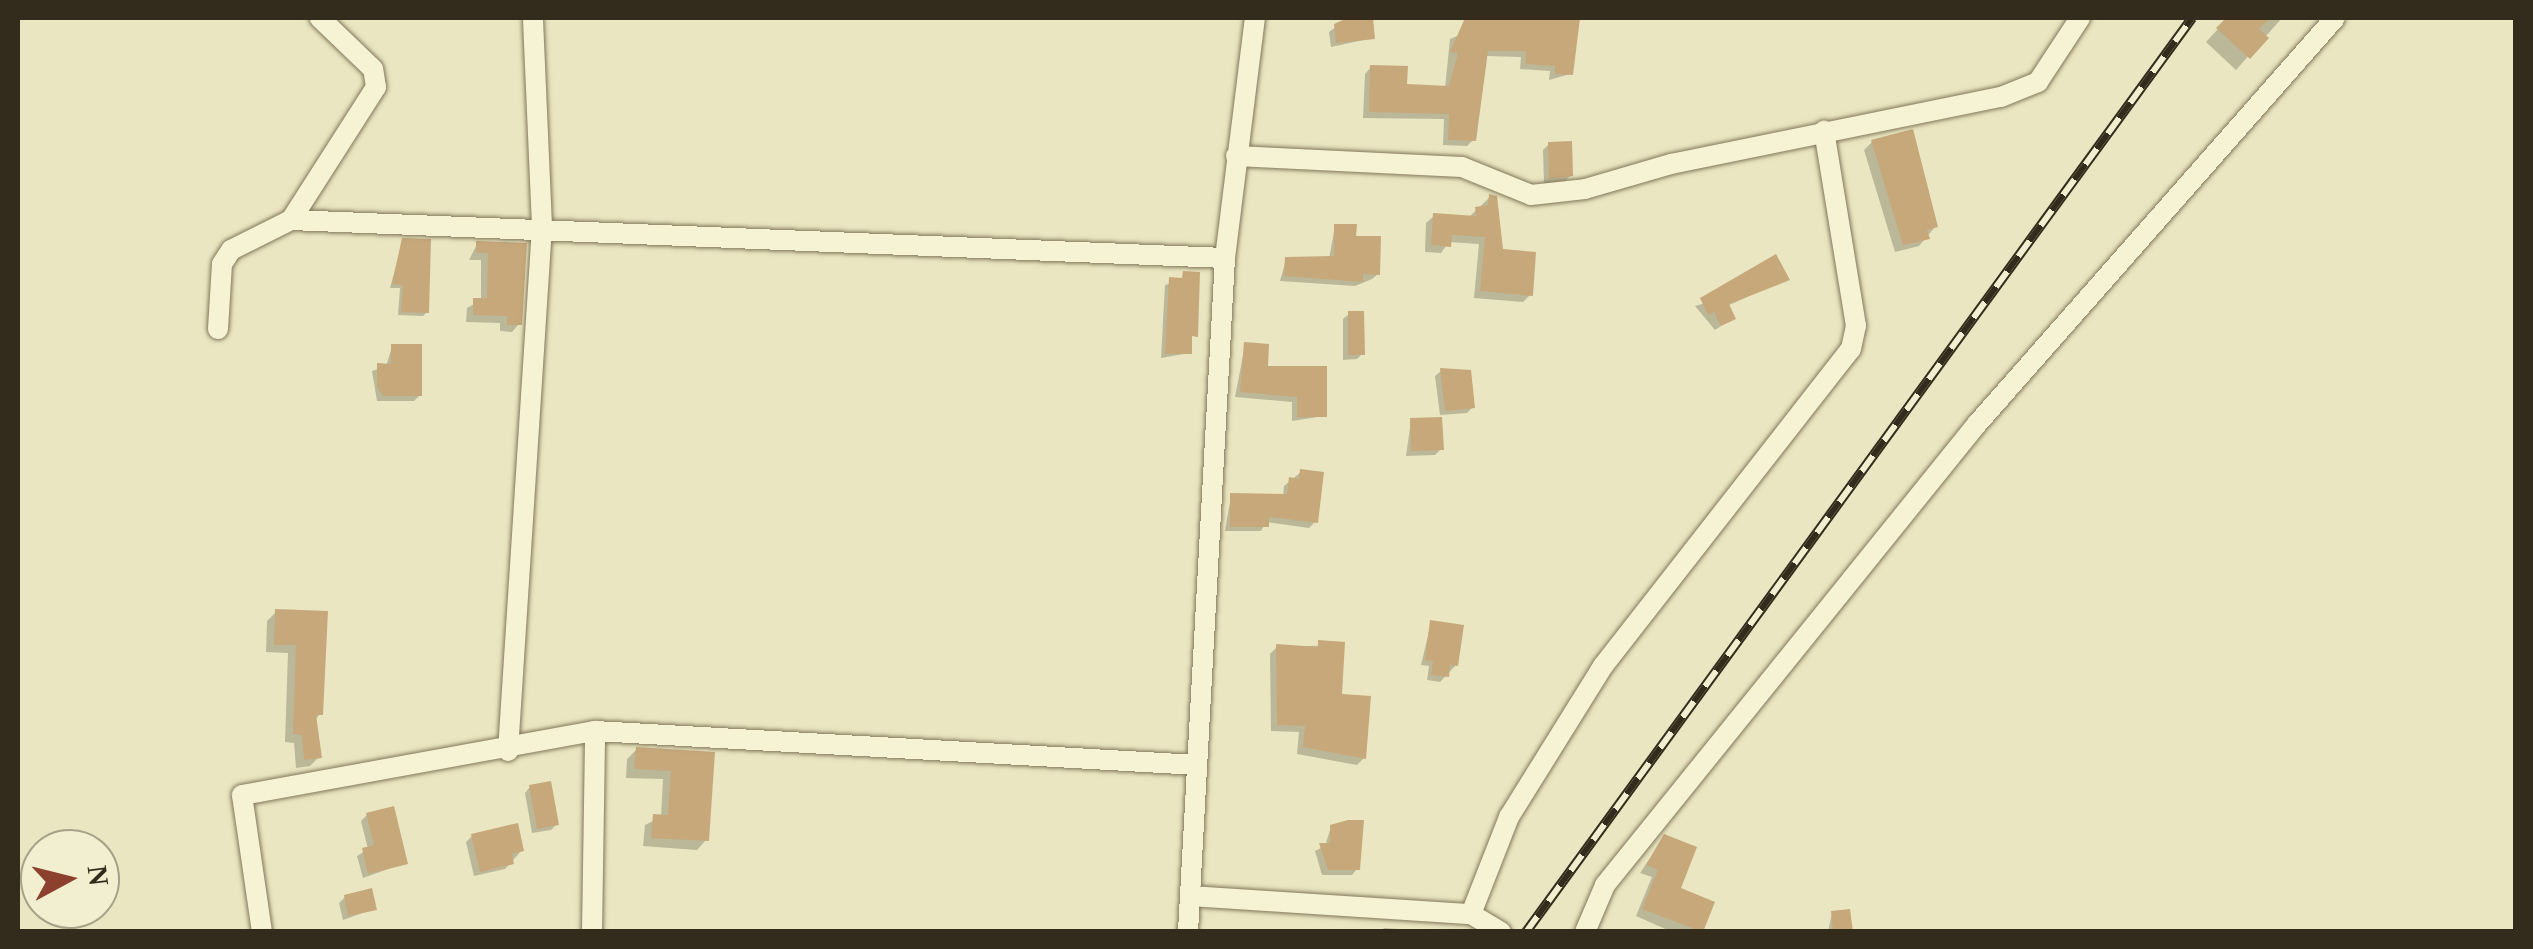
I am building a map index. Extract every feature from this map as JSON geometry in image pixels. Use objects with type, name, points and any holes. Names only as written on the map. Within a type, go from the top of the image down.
[{"type":"street","points":[[291,220],[376,87],[373,69],[320,18]]},
{"type":"street","points":[[1188,932],[1225,258],[1254,18]]},
{"type":"street","points":[[1236,156],[1462,167],[1531,196],[1586,189],[1824,131],[1940,112],[2038,82],[2080,18]]},
{"type":"street","points":[[1585,932],[1605,885],[1977,424],[2335,18]]},
{"type":"street","points":[[508,751],[542,226],[533,21]]},
{"type":"street","points":[[1472,914],[1509,818],[1603,666],[1852,349],[1856,326],[1824,131]]},
{"type":"street","points":[[218,329],[222,264],[231,250],[291,220],[542,226],[1225,258]]},
{"type":"street","points":[[262,932],[242,795],[508,751],[596,731],[1197,765]]},
{"type":"street","points":[[592,932],[596,731]]},
{"type":"street","points":[[1190,896],[1472,914],[1501,932]]},
{"type":"building","points":[[1347,18],[1373,18],[1375,39],[1336,43],[1334,24]]},
{"type":"building","points":[[1465,18],[1580,18],[1573,75],[1555,74],[1555,66],[1526,64],[1526,51],[1488,51],[1476,141],[1448,140],[1449,114],[1369,112],[1370,65],[1408,66],[1407,84],[1449,86],[1458,53],[1450,52]]},
{"type":"building","points":[[2226,18],[2270,18],[2259,29],[2269,38],[2250,59],[2216,28]]},
{"type":"building","points":[[1913,129],[1938,227],[1927,230],[1930,239],[1903,245],[1871,140]]},
{"type":"building","points":[[1572,141],[1573,176],[1549,179],[1548,142]]},
{"type":"building","points":[[1489,194],[1497,196],[1503,249],[1536,252],[1533,296],[1480,291],[1485,237],[1452,235],[1451,247],[1431,245],[1433,213],[1476,216],[1475,207],[1488,205]]},
{"type":"building","points":[[1334,224],[1357,224],[1356,236],[1381,236],[1380,275],[1363,274],[1363,282],[1284,276],[1285,257],[1334,256]]},
{"type":"building","points":[[402,238],[431,239],[429,313],[401,312],[403,285],[392,284]]},
{"type":"building","points":[[476,241],[527,243],[522,325],[507,325],[507,316],[473,315],[473,298],[487,298],[488,253],[476,253]]},
{"type":"building","points":[[1776,254],[1790,280],[1729,304],[1736,319],[1721,326],[1714,312],[1708,315],[1700,298]]},
{"type":"building","points":[[1183,271],[1200,272],[1198,337],[1192,336],[1192,354],[1165,354],[1169,277],[1182,278]]},
{"type":"building","points":[[1348,311],[1364,311],[1365,355],[1348,355]]},
{"type":"building","points":[[1244,342],[1269,344],[1268,366],[1327,366],[1327,417],[1297,417],[1297,397],[1240,392]]},
{"type":"building","points":[[391,344],[422,344],[422,396],[383,396],[377,387],[377,363],[391,364]]},
{"type":"building","points":[[1440,368],[1471,370],[1475,408],[1445,411]]},
{"type":"building","points":[[1442,417],[1444,450],[1411,451],[1410,418]]},
{"type":"building","points":[[1300,469],[1324,472],[1318,523],[1269,517],[1269,527],[1230,527],[1230,493],[1287,494],[1289,477],[1299,479]]},
{"type":"building","points":[[275,609],[328,611],[323,715],[316,715],[322,758],[304,760],[302,735],[293,734],[296,645],[274,645]]},
{"type":"building","points":[[1430,620],[1464,625],[1458,666],[1450,665],[1449,677],[1431,675],[1433,661],[1425,660]]},
{"type":"building","points":[[1318,640],[1345,642],[1342,694],[1371,696],[1366,759],[1303,747],[1305,726],[1277,725],[1276,644],[1318,647]]},
{"type":"building","points":[[636,747],[715,752],[709,841],[651,838],[653,814],[668,815],[671,771],[634,769]]},
{"type":"building","points":[[551,781],[559,825],[537,829],[529,785]]},
{"type":"building","points":[[394,806],[408,864],[368,874],[362,848],[374,845],[366,813]]},
{"type":"building","points":[[1364,820],[1360,870],[1328,870],[1319,843],[1330,843],[1330,825]]},
{"type":"building","points":[[518,823],[524,851],[512,854],[514,864],[480,872],[471,834]]},
{"type":"building","points":[[1664,834],[1697,847],[1681,888],[1715,902],[1703,932],[1642,909],[1658,870],[1646,865]]},
{"type":"building","points":[[372,888],[377,910],[348,916],[344,895]]},
{"type":"building","points":[[1850,909],[1853,932],[1833,932],[1831,911]]},
{"type":"railway","points":[[1526,932],[2192,18]]}]
